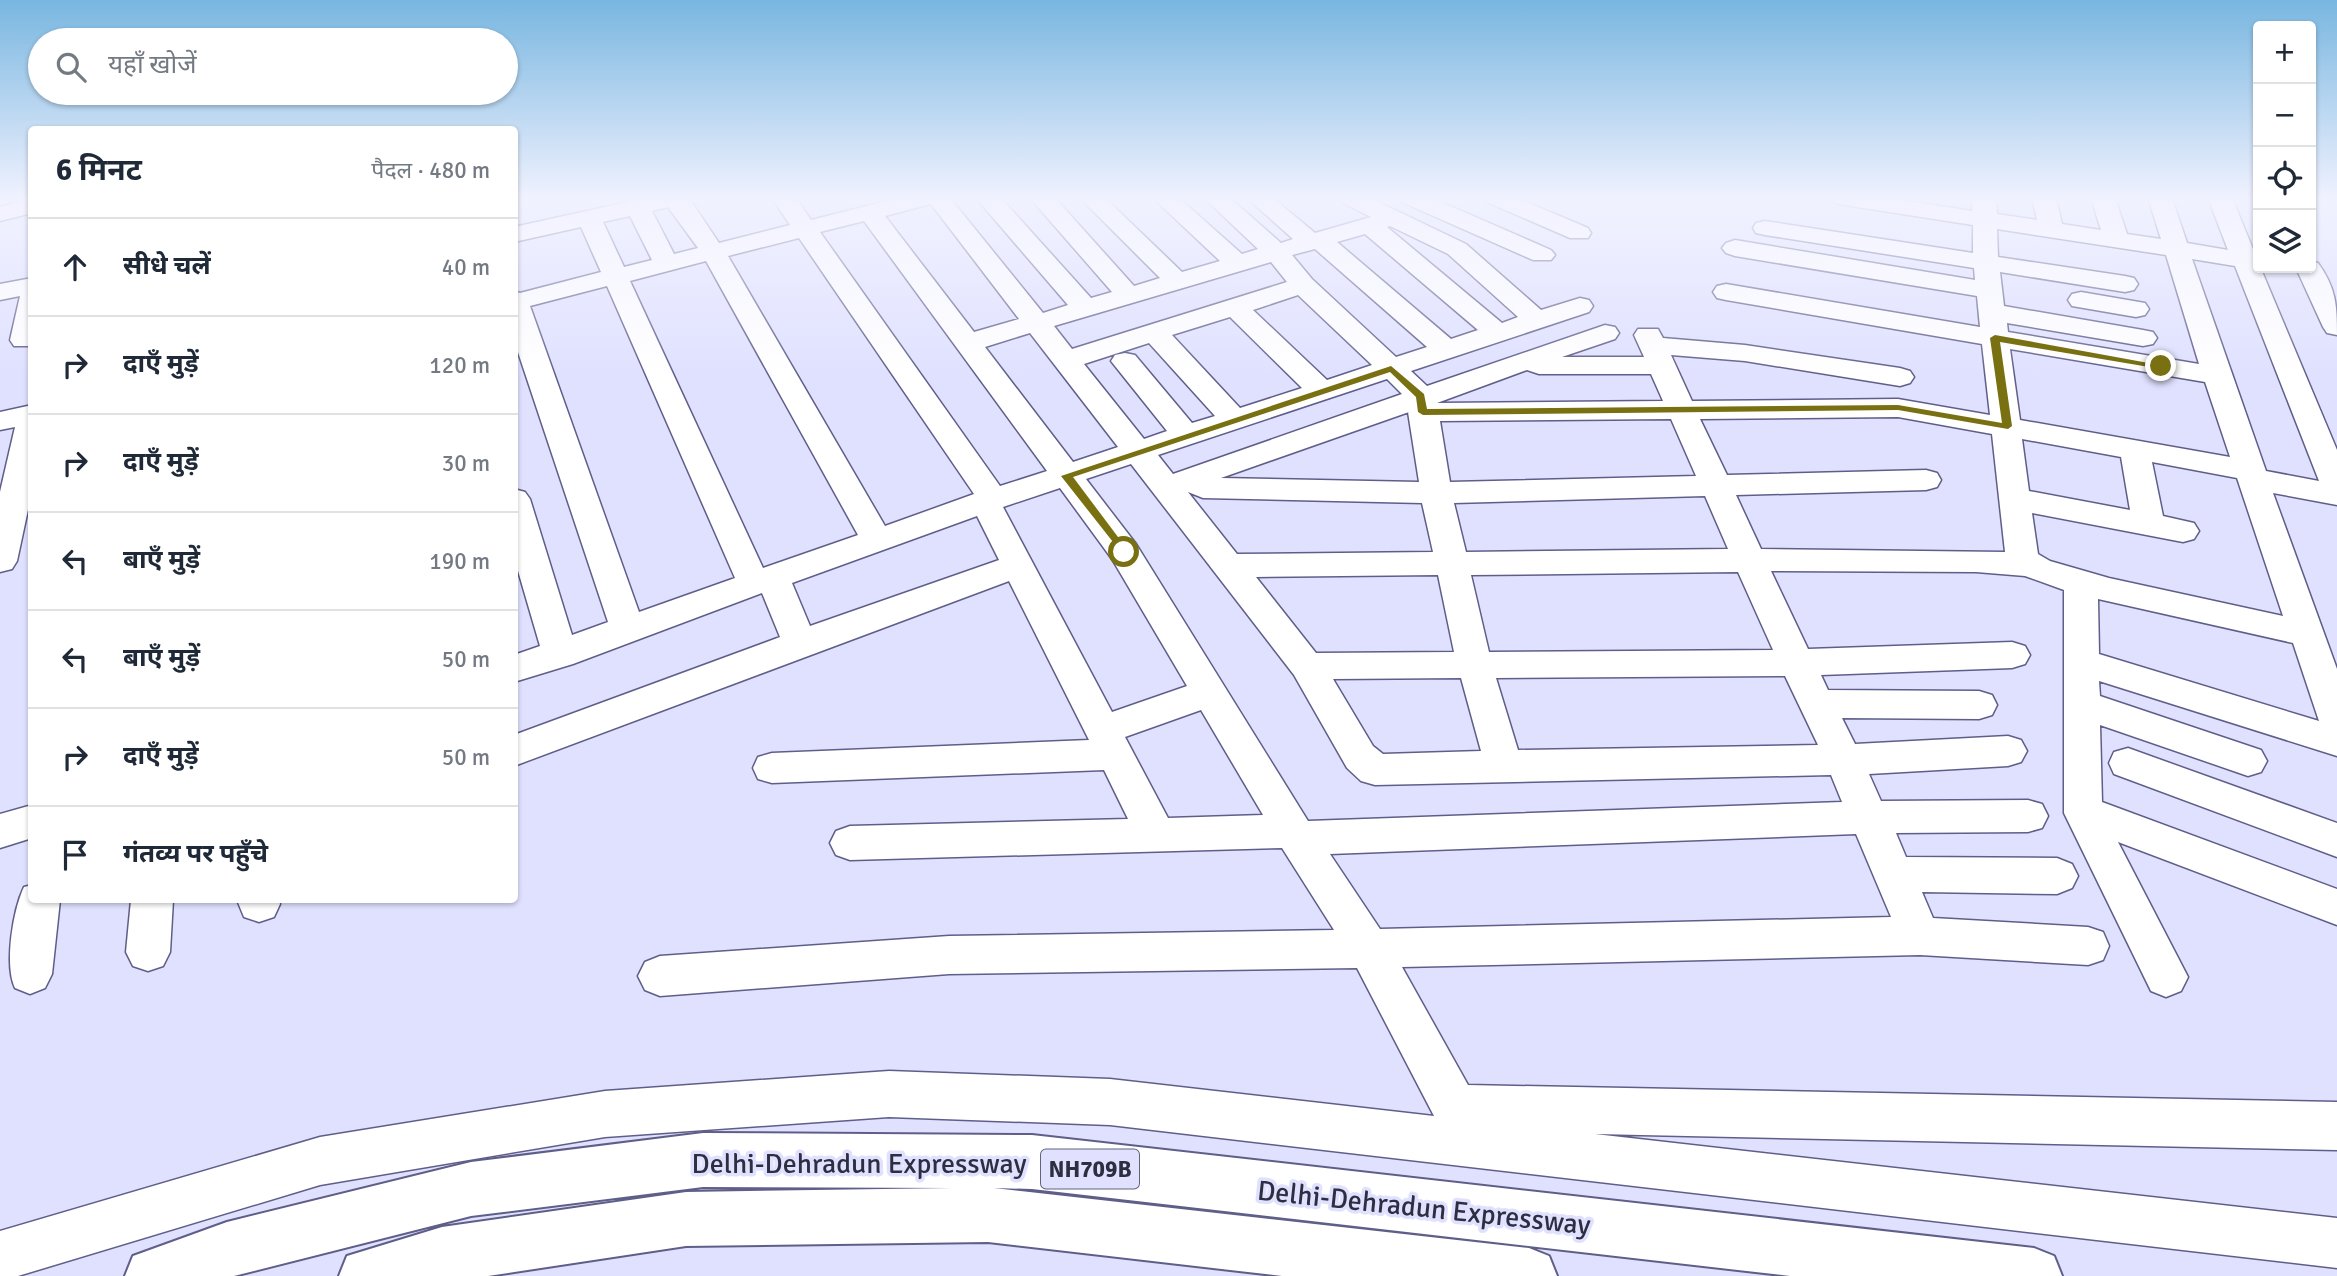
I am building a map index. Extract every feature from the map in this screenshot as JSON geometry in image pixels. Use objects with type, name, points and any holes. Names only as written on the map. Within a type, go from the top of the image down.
[{"type":"highway","name":"Delhi-Dehradun Expressway","points":[[153,1276],[227,1250],[471,1189],[704,1160],[1032,1162],[2034,1276]]},
{"type":"highway","name":"Delhi-Dehradun Expressway","points":[[368,1276],[442,1255],[686,1219],[988,1215],[1529,1276]]},
{"type":"street","points":[[606,258],[763,581],[800,642]]},
{"type":"street","points":[[664,258],[667,264]]},
{"type":"street","points":[[518,300],[692,258]]},
{"type":"street","points":[[716,258],[877,540]]},
{"type":"street","points":[[826,258],[989,501],[1018,565],[1156,834]]},
{"type":"street","points":[[904,258],[1124,552],[1369,949],[1467,1126]]},
{"type":"street","points":[[986,258],[1139,452],[1177,483],[1230,566],[1307,666],[1360,757],[1375,770],[1504,765],[1844,760],[2008,751]]},
{"type":"street","points":[[1041,258],[1086,309]]},
{"type":"street","points":[[1095,258],[1129,296]]},
{"type":"street","points":[[1153,258],[1178,282]]},
{"type":"street","points":[[1188,258],[1205,274]]},
{"type":"street","points":[[1231,258],[1238,264]]},
{"type":"street","points":[[968,343],[1261,258]]},
{"type":"street","points":[[1281,258],[1303,285],[1391,368],[1422,404],[1436,493],[1474,663],[1504,765]]},
{"type":"street","points":[[1336,258],[1447,350]]},
{"type":"street","points":[[1418,258],[1498,333]]},
{"type":"street","points":[[1468,258],[1537,320]]},
{"type":"street","points":[[1785,258],[1990,297],[2217,376]]},
{"type":"street","points":[[1861,258],[1990,297],[2143,338]]},
{"type":"street","points":[[1988,258],[2020,553],[2026,565]]},
{"type":"street","points":[[2179,258],[2305,633],[2328,678],[2337,720]]},
{"type":"street","points":[[2230,258],[2252,261],[2337,487]]},
{"type":"street","points":[[2316,271],[2337,274]]},
{"type":"street","points":[[2306,273],[2337,327]]},
{"type":"street","points":[[1990,297],[2125,284]]},
{"type":"street","points":[[1067,360],[1303,285]]},
{"type":"street","points":[[0,292],[28,287]]},
{"type":"street","points":[[1726,292],[1990,297],[2136,309]]},
{"type":"street","points":[[518,668],[989,501],[1580,306]]},
{"type":"street","points":[[1236,307],[1322,391]]},
{"type":"street","points":[[518,310],[628,629]]},
{"type":"street","points":[[24,340],[28,319]]},
{"type":"street","points":[[1154,333],[1235,420]]},
{"type":"street","points":[[1177,483],[1422,404],[1507,366],[1605,333]]},
{"type":"street","points":[[1507,366],[1654,348],[1745,353],[1900,377]]},
{"type":"street","points":[[1654,348],[1749,560],[1844,760],[1920,936]]},
{"type":"street","points":[[1125,361],[1187,436]]},
{"type":"street","points":[[1422,404],[1683,411],[1898,408],[2135,451],[2337,495]]},
{"type":"street","points":[[0,421],[28,415]]},
{"type":"street","points":[[0,561],[28,437]]},
{"type":"street","points":[[2135,451],[2148,524]]},
{"type":"street","points":[[1177,483],[1203,488],[1436,493],[1926,480]]},
{"type":"street","points":[[2015,499],[2183,531]]},
{"type":"street","points":[[518,513],[560,655]]},
{"type":"street","points":[[1230,566],[1749,560],[1976,561],[2026,565],[2081,583],[2305,633]]},
{"type":"street","points":[[518,749],[800,642],[1018,565]]},
{"type":"street","points":[[2081,583],[2081,788],[2084,813],[2166,977]]},
{"type":"street","points":[[1307,666],[1797,663],[2012,655]]},
{"type":"street","points":[[2083,662],[2337,741]]},
{"type":"street","points":[[772,768],[1109,742],[1210,692]]},
{"type":"street","points":[[1818,704],[1979,705]]},
{"type":"street","points":[[2082,704],[2248,761]]},
{"type":"street","points":[[2128,763],[2337,839]]},
{"type":"street","points":[[2084,813],[2337,907]]},
{"type":"street","points":[[850,843],[1156,834],[1296,834],[1869,817],[2028,816]]},
{"type":"street","points":[[0,831],[28,822]]},
{"type":"street","points":[[1893,874],[2057,876]]},
{"type":"street","points":[[30,974],[39,903]]},
{"type":"street","points":[[148,952],[152,903]]},
{"type":"street","points":[[660,976],[949,956],[1920,936],[2088,946]]},
{"type":"street","points":[[0,1256],[320,1161],[605,1114],[889,1094],[1110,1102],[1467,1126],[2337,1243]]},
{"type":"street","points":[[1467,1126],[2337,1126]]},
{"type":"route","points":[[1124,552],[1066,476],[1391,368],[1421,396],[1423,412],[1878,407],[1913,409],[2008,426],[1995,338],[2161,366]]}]
